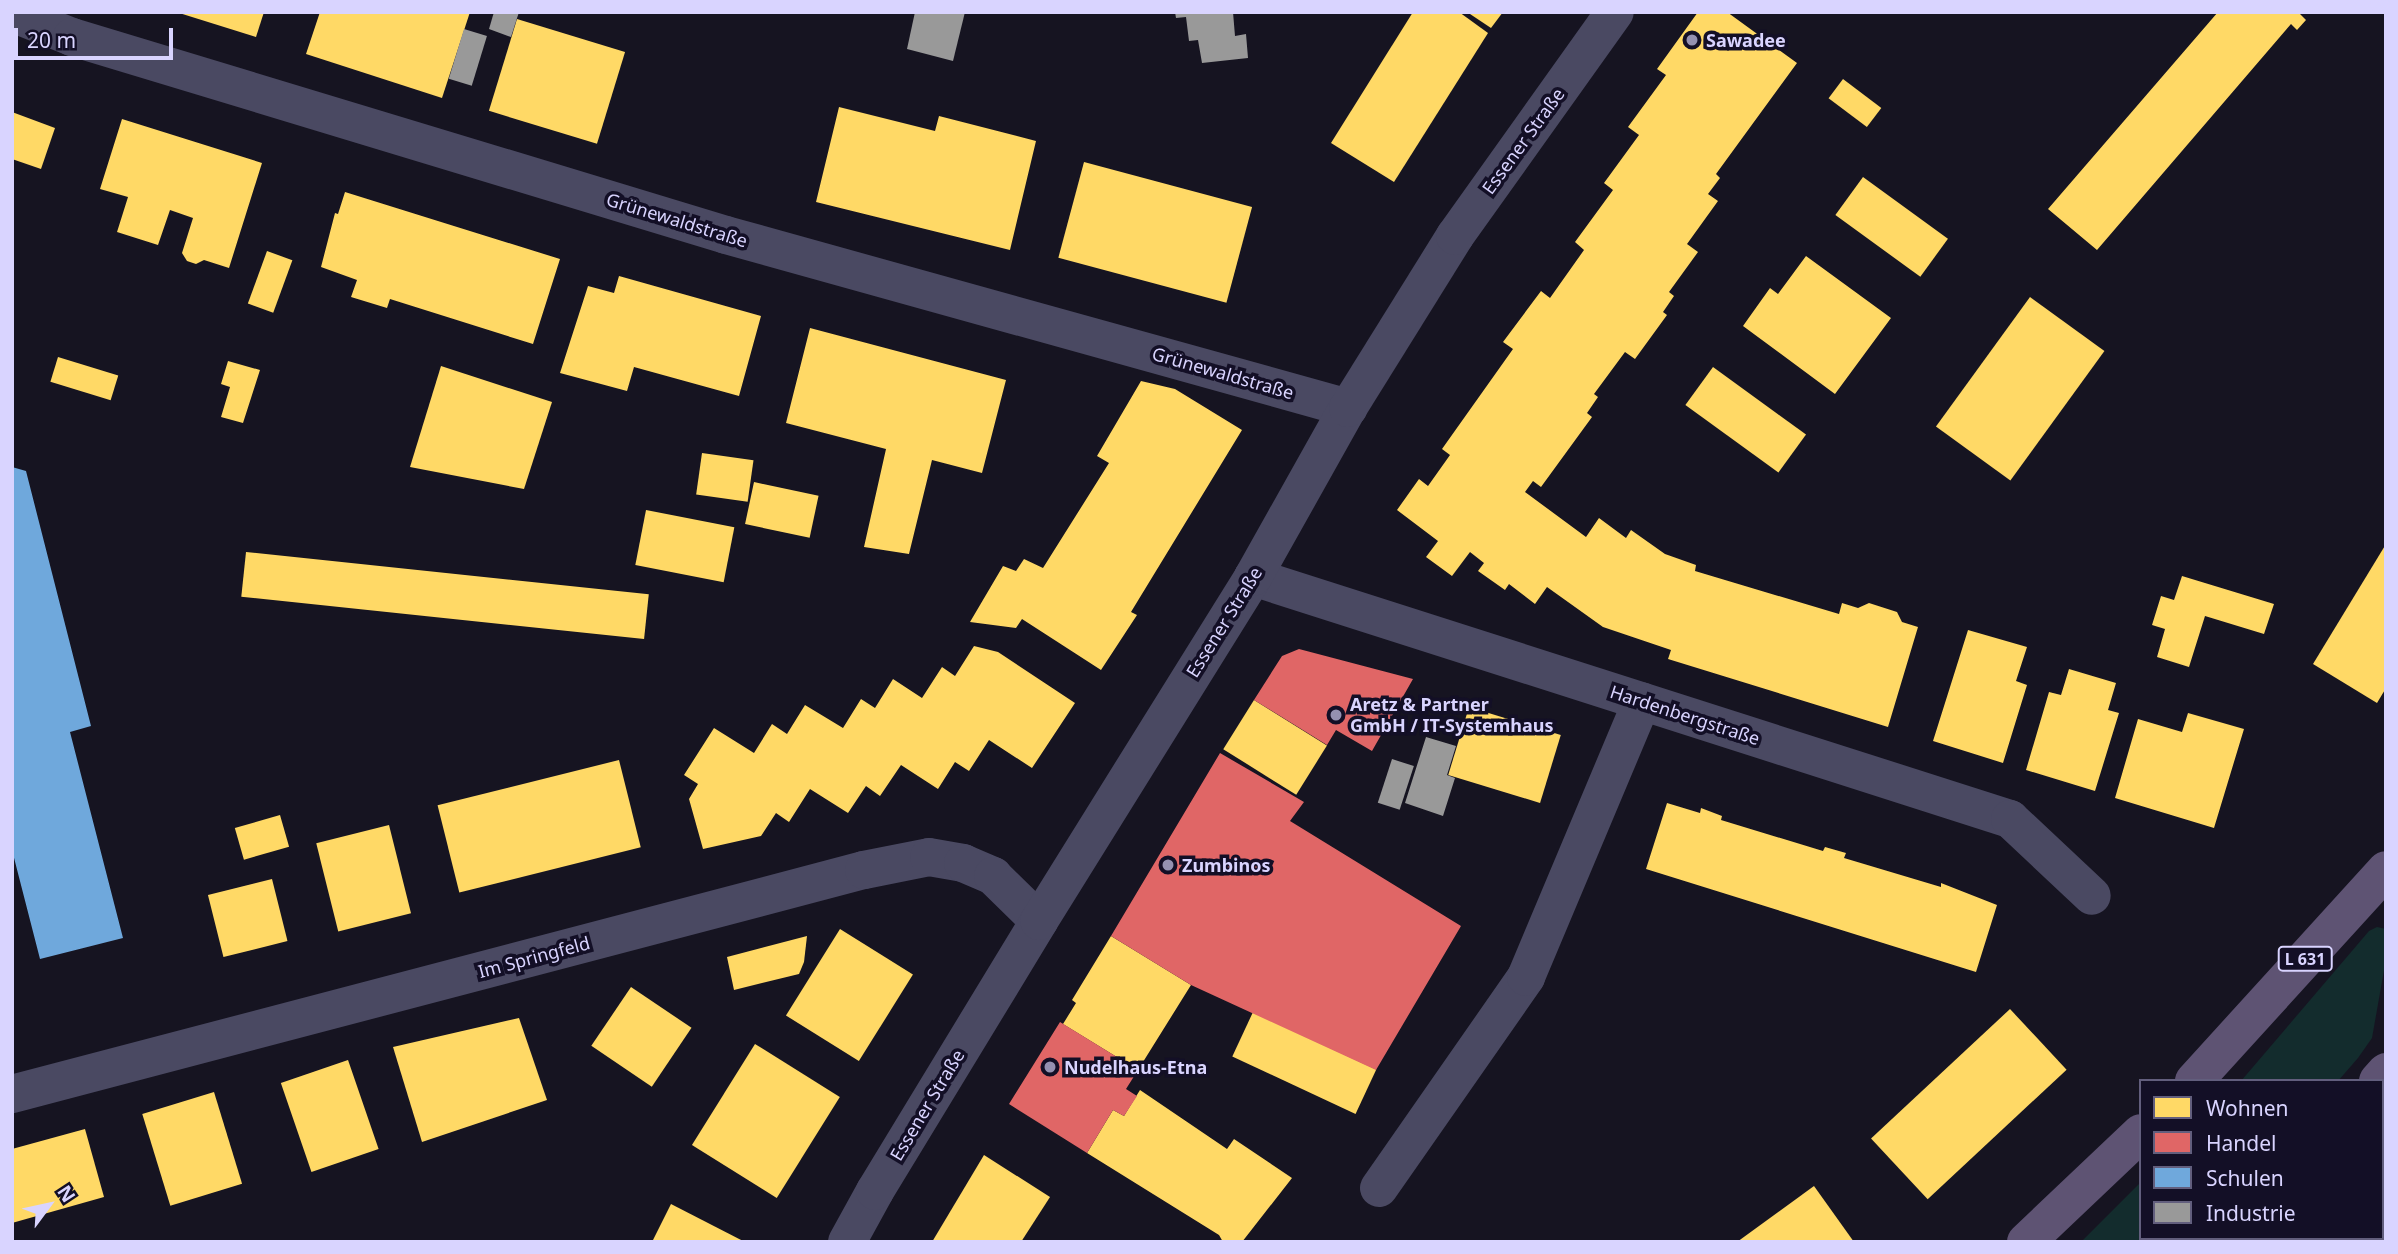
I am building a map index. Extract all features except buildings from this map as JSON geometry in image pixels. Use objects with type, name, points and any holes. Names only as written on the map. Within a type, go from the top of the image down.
[{"type":"main road","name":"L 631","points":[[2196,1079],[2386,870]]},
{"type":"main road","points":[[2026,1242],[2139,1135]]},
{"type":"street","name":"Essener Straße","points":[[848,1242],[875,1191],[1253,577],[1348,408],[1455,236],[1615,12]]},
{"type":"street","name":"Grünewaldstraße","points":[[12,13],[72,37],[726,235],[1348,408]]},
{"type":"street","name":"Hardenbergstraße","points":[[1253,577],[2010,819],[2092,896]]},
{"type":"street","points":[[1379,1188],[1526,977],[1642,701]]},
{"type":"street","name":"Im Springfeld","points":[[12,1094],[864,870],[929,857],[963,863],[993,876],[1039,921]]},
{"type":"green space","points":[[2377,927],[2386,929],[2386,959],[2372,1038],[2358,1058],[2340,1079],[2243,1079],[2369,931]]},
{"type":"green space","points":[[2139,1184],[2139,1240],[2188,1240],[2186,1242],[2081,1242]]},
{"type":"place","name":"Sawadee","points":[[1692,40]]},
{"type":"place","name":"Aretz & Partner GmbH / IT-Systemhaus","points":[[1336,715]]},
{"type":"place","name":"Zumbinos","points":[[1168,865]]},
{"type":"place","name":"Nudelhaus-Etna","points":[[1050,1067]]}]
